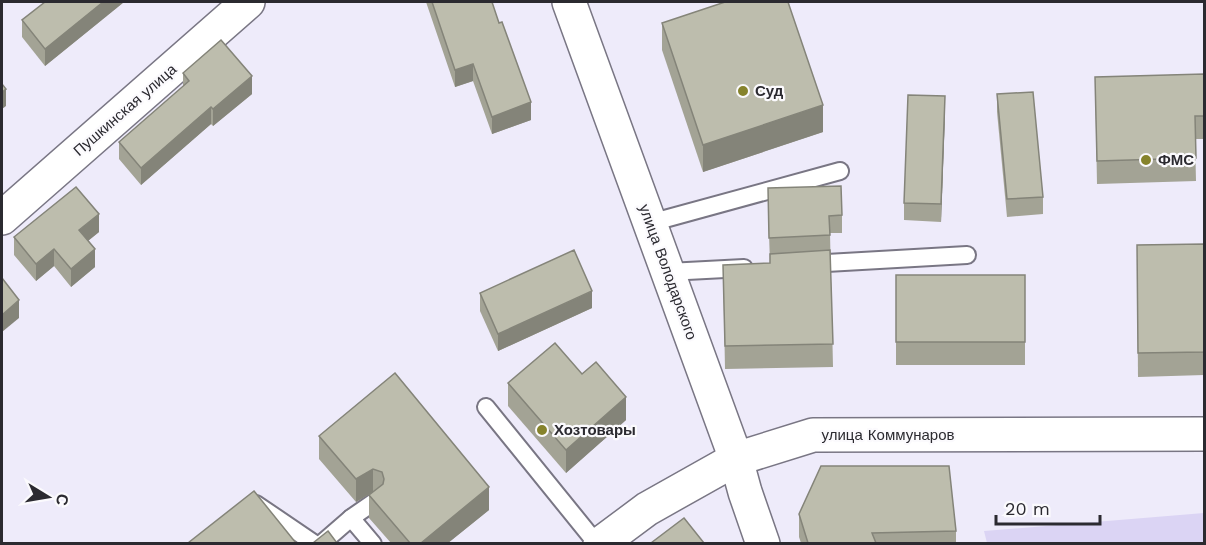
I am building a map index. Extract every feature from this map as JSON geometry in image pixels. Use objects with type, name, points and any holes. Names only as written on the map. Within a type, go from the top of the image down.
[{"type":"main road","name":"Пушкинская улица","points":[[2,218],[248,2]]},
{"type":"main road","name":"улица Володарского","points":[[569,2],[736,459],[745,492],[764,543]]},
{"type":"main road","name":"улица Коммунаров","points":[[599,543],[647,509],[736,459],[813,435],[1204,434]]},
{"type":"lane","points":[[650,223],[840,171]]},
{"type":"lane","points":[[787,265],[967,255]]},
{"type":"lane","points":[[668,272],[764,267]]},
{"type":"lane","points":[[486,407],[599,543]]},
{"type":"lane","points":[[321,543],[374,502]]},
{"type":"lane","points":[[255,503],[315,543]]},
{"type":"lane","points":[[351,518],[373,543]]},
{"type":"shaded area","points":[[1204,513],[1204,543],[987,543],[984,531]]},
{"type":"building","points":[[45,2],[103,2],[45,49],[22,20]]},
{"type":"building","points":[[432,2],[492,2],[499,23],[502,22],[531,102],[492,117],[473,64],[455,70]]},
{"type":"building","name":"Суд","points":[[725,2],[788,2],[823,105],[703,145],[662,23]]},
{"type":"building","points":[[221,40],[252,76],[213,109],[211,107],[141,168],[119,142],[189,81],[183,73]]},
{"type":"building","name":"ФМС","points":[[1204,74],[1204,116],[1195,116],[1196,158],[1097,161],[1095,77]]},
{"type":"building","points":[[1033,92],[1043,197],[1007,199],[997,94]]},
{"type":"building","points":[[908,95],[945,96],[941,204],[904,203]]},
{"type":"building","points":[[841,186],[842,215],[829,216],[830,235],[769,238],[768,188]]},
{"type":"building","points":[[76,187],[99,214],[79,230],[95,249],[71,269],[54,249],[36,264],[14,237]]},
{"type":"building","points":[[1204,244],[1204,352],[1138,353],[1137,245]]},
{"type":"building","points":[[574,250],[592,291],[498,334],[480,293]]},
{"type":"building","points":[[830,250],[833,344],[725,346],[723,265],[770,263],[770,254]]},
{"type":"building","points":[[896,275],[1025,275],[1025,342],[896,342]]},
{"type":"building","points":[[2,278],[19,300],[2,315]]},
{"type":"building","points":[[555,343],[582,374],[596,362],[626,397],[566,450],[508,383]]},
{"type":"building","points":[[395,373],[489,487],[421,543],[410,543],[369,495],[383,484],[382,472],[373,469],[356,479],[319,436]]},
{"type":"building","points":[[821,466],[949,466],[956,531],[872,533],[876,543],[808,543],[799,514]]},
{"type":"building","points":[[254,491],[296,543],[188,543]]},
{"type":"building","points":[[684,518],[704,543],[651,543]]},
{"type":"building","points":[[328,531],[337,543],[313,543]]},
{"type":"place","name":"Суд","points":[[743,91]]},
{"type":"place","name":"ФМС","points":[[1146,160]]},
{"type":"place","name":"Хозтовары","points":[[542,430]]}]
